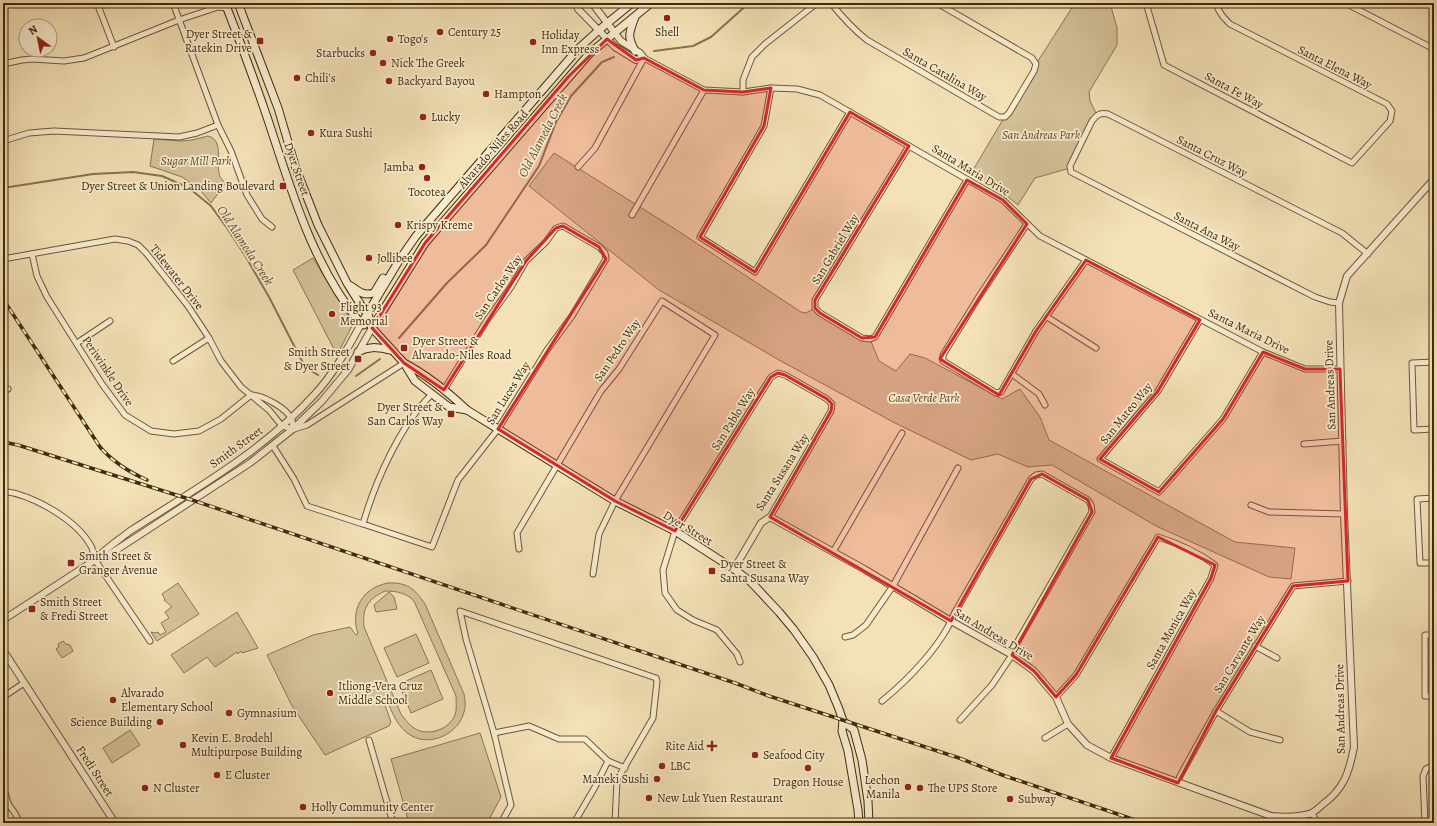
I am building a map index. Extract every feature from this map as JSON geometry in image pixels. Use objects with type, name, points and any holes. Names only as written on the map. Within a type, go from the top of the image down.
[{"type":"main road","name":"Dyer Street","points":[[238,3],[278,108],[296,169],[315,218],[347,283],[368,314],[372,328],[391,350],[404,362],[455,398],[467,410],[615,501],[675,531],[734,569],[751,582],[794,630],[813,657],[829,686],[843,721],[842,731],[848,751],[859,823]]},
{"type":"main road","name":"Alvarado-Niles Road","points":[[361,324],[400,259],[416,236],[578,49],[632,3]]},
{"type":"main road","name":"Alvarado-Niles Road","points":[[372,328],[425,243],[517,139],[590,53],[651,3]]},
{"type":"main road","name":"Dyer Street","points":[[226,5],[250,69],[286,176],[310,239],[332,281],[348,307],[361,324],[372,328]]},
{"type":"main road","points":[[226,5],[245,19]]},
{"type":"main road","points":[[635,17],[629,35],[630,41],[636,51]]},
{"type":"main road","points":[[347,283],[364,294],[367,295],[374,293],[391,266],[400,259]]},
{"type":"main road","points":[[358,352],[365,348],[372,347],[391,350]]},
{"type":"main road","name":"Dyer Street","points":[[404,362],[415,380],[432,394],[450,407],[467,410]]},
{"type":"main road","name":"Dyer Street","points":[[843,721],[854,730],[862,760],[868,801],[869,823]]},
{"type":"street","points":[[97,3],[114,47]]},
{"type":"street","points":[[173,3],[218,125],[231,151],[246,195],[262,220],[272,227]]},
{"type":"street","name":"Santa Maria Drive","points":[[576,3],[578,9],[615,47],[636,60],[644,58]]},
{"type":"street","name":"Santa Maria Drive","points":[[592,3],[621,41],[644,58],[704,90],[743,92],[771,88],[797,89],[820,94],[1003,200],[1040,236],[1263,352],[1305,369],[1340,368]]},
{"type":"street","points":[[743,92],[743,80],[752,57],[765,44],[817,3]]},
{"type":"street","name":"Santa Catalina Way","points":[[831,3],[857,33],[867,40],[999,117],[1004,117],[1009,113],[1034,71],[1036,64],[1032,58],[937,3]]},
{"type":"street","name":"Santa Fe Way","points":[[1146,3],[1164,65],[1352,163]]},
{"type":"street","name":"Santa Elena Way","points":[[1216,3],[1217,8],[1230,24],[1387,104],[1392,111],[1390,121],[1352,163]]},
{"type":"street","points":[[1345,3],[1434,49]]},
{"type":"street","points":[[3,64],[32,59],[64,61],[84,58],[179,20],[226,5]]},
{"type":"street","points":[[578,167],[595,148],[644,58]]},
{"type":"street","points":[[771,88],[764,126],[700,237],[755,272],[850,112]]},
{"type":"street","points":[[632,215],[704,90]]},
{"type":"street","name":"Santa Cruz Way","points":[[1070,168],[1092,121],[1097,115],[1102,113],[1108,114],[1342,233],[1368,254]]},
{"type":"street","points":[[3,140],[29,133],[54,130],[179,137],[197,133],[218,125]]},
{"type":"street","name":"San Gabriel Way","points":[[909,146],[815,300],[815,308],[820,313],[862,338],[870,339],[875,337],[967,180]]},
{"type":"street","name":"Santa Ana Way","points":[[1070,168],[1071,172],[1315,297],[1330,302],[1339,303]]},
{"type":"street","name":"San Andreas Drive","points":[[770,517],[1012,655],[1034,672],[1056,697],[1068,724],[1086,746],[1111,758],[1271,816],[1285,817],[1312,813],[1331,799],[1342,785],[1350,769],[1354,747],[1344,514],[1339,303],[1347,276],[1434,179]]},
{"type":"street","points":[[1027,224],[978,298],[943,355],[943,361],[996,393],[1000,392],[1036,331],[1086,260]]},
{"type":"street","name":"San Carlos Way","points":[[444,390],[487,320],[511,287],[526,261],[546,242],[556,228],[563,226],[599,247],[605,253]]},
{"type":"street","name":"Tidewater Drive","points":[[3,260],[115,239],[128,241],[138,245],[147,254],[188,306],[209,338],[221,361],[241,387],[269,410],[282,426]]},
{"type":"street","name":"San Luces Way","points":[[363,524],[432,547],[458,480],[498,429],[547,350],[572,316],[606,259],[605,253]]},
{"type":"street","name":"Periwinkle Drive","points":[[32,254],[37,276],[47,297],[102,384],[125,415],[151,431],[174,434],[199,431],[221,419],[251,395]]},
{"type":"street","name":"San Pedro Way","points":[[557,465],[601,392],[618,369],[662,301],[715,335],[615,501]]},
{"type":"street","points":[[1047,317],[1096,348]]},
{"type":"street","name":"San Mateo Way","points":[[1200,320],[1158,391],[1100,459],[1159,492],[1223,419],[1263,352]]},
{"type":"street","points":[[77,343],[110,321]]},
{"type":"street","name":"Smith Street","points":[[95,560],[103,551],[116,543],[130,531],[246,455],[292,419],[316,394],[341,359],[361,324]]},
{"type":"street","name":"Smith Street","points":[[3,620],[95,560],[107,556],[250,463],[273,446],[322,401],[348,370],[372,328]]},
{"type":"street","points":[[173,361],[209,338]]},
{"type":"street","name":"Smith Street","points":[[293,429],[307,425],[404,362]]},
{"type":"street","points":[[1434,362],[1412,363],[1414,430],[1434,429]]},
{"type":"street","name":"San Pablo Way","points":[[675,531],[771,378],[778,373],[785,375],[827,399],[832,404]]},
{"type":"street","points":[[1012,374],[1039,394],[1045,405]]},
{"type":"street","points":[[273,446],[294,479],[307,506],[363,524],[380,479],[401,435],[432,394]]},
{"type":"street","name":"Tidewater Drive","points":[[251,395],[260,396],[270,400],[292,419]]},
{"type":"street","name":"Santa Susana Way","points":[[734,569],[761,524],[770,517],[832,411],[832,404]]},
{"type":"street","points":[[282,426],[293,429],[292,419]]},
{"type":"street","points":[[833,552],[902,433]]},
{"type":"street","points":[[1304,444],[1343,441]]},
{"type":"street","points":[[519,549],[517,533],[557,465]]},
{"type":"street","points":[[845,637],[853,635],[866,624],[893,586],[958,468]]},
{"type":"street","points":[[882,701],[896,690],[930,654],[951,621],[1031,479],[1036,475],[1042,474],[1088,500],[1092,512],[1014,648],[1012,655],[992,685],[960,720]]},
{"type":"street","points":[[3,491],[27,497],[50,507],[70,522],[91,548],[95,560],[150,641]]},
{"type":"street","points":[[1434,498],[1417,499],[1420,563],[1434,563]]},
{"type":"street","points":[[593,574],[599,534],[615,501]]},
{"type":"street","points":[[1251,505],[1269,512],[1344,514]]},
{"type":"street","points":[[675,531],[663,570],[666,593],[677,610],[693,620],[717,630],[737,654],[740,662]]},
{"type":"street","name":"Santa Monica Way","points":[[1056,697],[1076,675],[1158,537],[1171,541],[1215,565],[1212,578],[1111,758]]},
{"type":"street","name":"San Carvante Way","points":[[1178,783],[1180,776],[1216,711],[1293,586],[1348,581]]},
{"type":"street","points":[[501,823],[511,805],[494,733],[468,646],[460,611],[652,676],[657,681],[653,718],[618,780],[615,823]]},
{"type":"street","points":[[1434,635],[1425,636],[1425,696],[1434,696]]},
{"type":"street","points":[[1255,646],[1277,658]]},
{"type":"street","name":"Fredi Street","points":[[3,650],[115,823]]},
{"type":"street","points":[[3,697],[24,683]]},
{"type":"street","points":[[1216,711],[1250,732],[1280,740]]},
{"type":"street","points":[[1045,738],[1068,724]]},
{"type":"street","points":[[494,733],[529,726],[559,739],[585,739],[608,761],[625,768]]},
{"type":"street","points":[[369,740],[393,823]]},
{"type":"street","points":[[574,823],[608,761]]},
{"type":"street","points":[[1425,823],[1423,776],[1426,769],[1434,766]]},
{"type":"street","points":[[3,788],[6,793],[5,802],[17,814],[18,823]]},
{"type":"street","points":[[1312,813],[1317,823]]},
{"type":"highlighted area","points":[[607,39],[636,60],[644,58],[704,90],[743,92],[771,88],[764,126],[700,237],[755,272],[850,112],[909,146],[815,300],[815,308],[820,313],[862,338],[875,337],[967,180],[1003,200],[1027,224],[940,359],[999,395],[1036,331],[1086,260],[1200,320],[1158,391],[1100,459],[1159,492],[1223,419],[1263,352],[1305,369],[1340,369],[1348,581],[1293,586],[1216,711],[1178,783],[1111,758],[1211,578],[1215,565],[1158,537],[1076,675],[1056,697],[1034,671],[1012,655],[1092,512],[1088,500],[1042,474],[1031,479],[951,621],[770,517],[831,411],[832,404],[827,399],[785,375],[778,373],[771,377],[675,531],[615,501],[498,429],[606,259],[599,247],[563,226],[556,228],[526,261],[444,390],[404,363],[372,328],[425,243],[569,76]]},
{"type":"green space","name":"San Andreas Park","points":[[1075,3],[1110,3],[1117,28],[1117,45],[1089,92],[1090,101],[1097,115],[1070,168],[1035,178],[1018,205],[1001,191],[970,175],[1036,64]]},
{"type":"green space","name":"Sugar Mill Park","points":[[208,136],[213,138],[218,146],[219,174],[225,184],[211,203],[199,189],[182,177],[150,166],[154,139],[181,141]]},
{"type":"green space","name":"Casa Verde Park","points":[[554,153],[675,229],[801,312],[806,313],[815,308],[820,313],[870,339],[879,361],[896,371],[910,354],[925,358],[1002,399],[1020,389],[1040,417],[1049,440],[1235,542],[1295,548],[1291,579],[1269,577],[1156,526],[1052,465],[1028,467],[998,454],[971,460],[895,423],[779,360],[659,290],[529,186]]},
{"type":"green space","points":[[313,258],[353,324],[337,355],[293,270]]},
{"type":"green space","points":[[178,583],[199,614],[157,641],[151,632],[158,632],[160,635],[166,632],[161,623],[169,618],[165,612],[172,607],[164,600],[165,599],[162,594]]},
{"type":"green space","points":[[388,583],[405,585],[414,590],[425,604],[464,694],[464,712],[461,720],[450,732],[435,739],[419,739],[407,733],[403,729],[396,720],[386,699],[384,702],[391,722],[389,726],[325,755],[292,706],[267,655],[313,635],[350,627],[356,635],[358,634],[356,617],[360,601],[371,590]],"holes":[[[385,591],[404,594],[414,601],[456,696],[455,715],[448,725],[443,728],[431,732],[419,731],[410,725],[401,714],[364,627],[364,614],[367,605],[374,597]]]},
{"type":"green space","points":[[389,592],[394,597],[397,609],[376,612],[374,605]]},
{"type":"green space","points":[[237,612],[258,648],[242,653],[241,651],[238,654],[237,652],[215,667],[207,657],[184,673],[171,655]]},
{"type":"green space","points":[[416,634],[429,663],[397,677],[384,648]]},
{"type":"green space","points":[[63,641],[70,645],[73,651],[62,658],[56,649],[59,647],[58,644]]},
{"type":"green space","points":[[431,670],[443,699],[411,713],[399,684]]},
{"type":"green space","points":[[130,730],[140,745],[112,763],[103,748]]},
{"type":"green space","points":[[480,733],[501,797],[487,823],[409,823],[391,759]]},
{"type":"waterway","name":"Old Alameda Creek","points":[[654,51],[693,46],[711,37],[749,3]]},
{"type":"waterway","name":"Old Alameda Creek","points":[[399,338],[447,283],[486,245],[539,166],[556,122],[571,96],[602,62],[614,57]]},
{"type":"waterway","name":"Old Alameda Creek","points":[[3,188],[93,174],[133,172],[162,176],[189,188],[211,206],[227,228],[269,297],[305,367],[318,375]]},
{"type":"waterway","name":"Old Alameda Creek","points":[[356,376],[380,359]]},
{"type":"railway","points":[[3,299],[100,447],[122,466],[147,480]]},
{"type":"railway","points":[[3,442],[18,445],[192,500],[735,683],[769,696],[959,758],[1005,776],[1144,823]]},
{"type":"place","name":"Shell","points":[[667,18]]},
{"type":"place","name":"Century 25","points":[[440,32]]},
{"type":"place","name":"Togo's","points":[[390,39]]},
{"type":"place","name":"Dyer Street & Ratekin Drive","points":[[260,41]]},
{"type":"place","name":"Holiday Inn Express","points":[[533,42]]},
{"type":"place","name":"Starbucks","points":[[373,53]]},
{"type":"place","name":"Nick The Greek","points":[[383,63]]},
{"type":"place","name":"Chili's","points":[[297,78]]},
{"type":"place","name":"Backyard Bayou","points":[[389,81]]},
{"type":"place","name":"Hampton","points":[[486,94]]},
{"type":"place","name":"Lucky","points":[[423,117]]},
{"type":"place","name":"Kura Sushi","points":[[311,133]]},
{"type":"place","name":"Jamba","points":[[422,167]]},
{"type":"place","name":"Tocotea","points":[[427,178]]},
{"type":"place","name":"Dyer Street & Union Landing Boulevard","points":[[283,186]]},
{"type":"place","name":"Krispy Kreme","points":[[398,225]]},
{"type":"place","name":"Jollibee","points":[[369,258]]},
{"type":"place","name":"Flight 93 Memorial","points":[[332,314]]},
{"type":"place","name":"Dyer Street & Alvarado-Niles Road","points":[[404,348]]},
{"type":"place","name":"Smith Street & Dyer Street","points":[[358,359]]},
{"type":"place","name":"Dyer Street & San Carlos Way","points":[[451,414]]},
{"type":"place","name":"Smith Street & Granger Avenue","points":[[71,563]]},
{"type":"place","name":"Dyer Street & Santa Susana Way","points":[[712,571]]},
{"type":"place","name":"Smith Street & Fredi Street","points":[[32,609]]},
{"type":"place","name":"Itliong-Vera Cruz Middle School","points":[[330,693]]},
{"type":"place","name":"Alvarado Elementary School","points":[[113,700]]},
{"type":"place","name":"Gymnasium","points":[[229,713]]},
{"type":"place","name":"Science Building","points":[[160,722]]},
{"type":"place","name":"Kevin E. Brodehl Multipurpose Building","points":[[183,745]]},
{"type":"place","name":"Rite Aid","points":[[712,746]]},
{"type":"place","name":"Seafood City","points":[[755,755]]},
{"type":"place","name":"LBC","points":[[662,766]]},
{"type":"place","name":"Dragon House","points":[[808,768]]},
{"type":"place","name":"E Cluster","points":[[217,775]]},
{"type":"place","name":"Maneki Sushi","points":[[657,779]]},
{"type":"place","name":"Lechon Manila","points":[[908,787]]},
{"type":"place","name":"N Cluster","points":[[145,788]]},
{"type":"place","name":"The UPS Store","points":[[920,788]]},
{"type":"place","name":"New Luk Yuen Restaurant","points":[[649,798]]},
{"type":"place","name":"Subway","points":[[1010,799]]},
{"type":"place","name":"Holly Community Center","points":[[303,807]]}]
